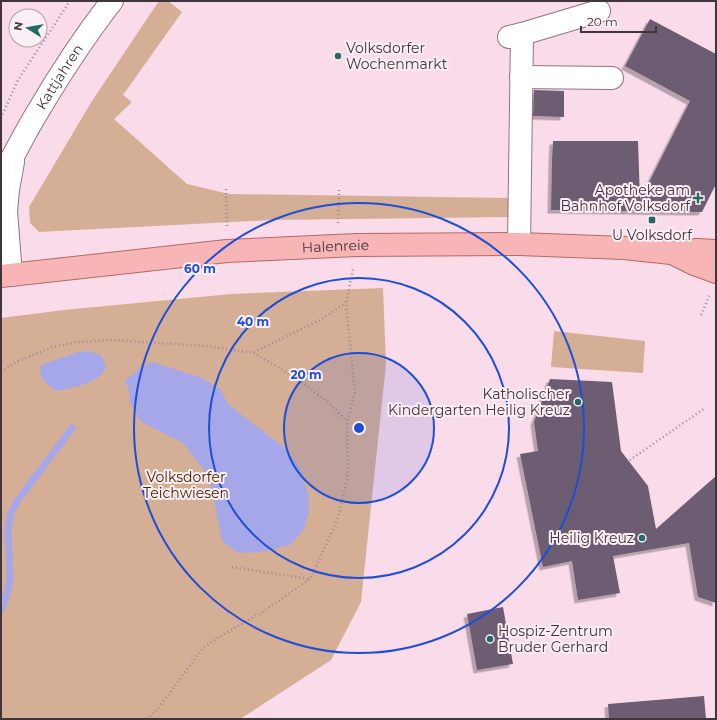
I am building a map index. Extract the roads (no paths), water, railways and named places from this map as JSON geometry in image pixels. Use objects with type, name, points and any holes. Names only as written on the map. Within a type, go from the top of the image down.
[{"type":"main road","name":"Halenreie","points":[[6,275],[227,252],[348,245],[519,244],[624,248],[671,253],[697,250],[716,251]]},
{"type":"main road","name":"Halenreie","points":[[671,253],[716,272]]},
{"type":"street","name":"Kattjahren","points":[[1,177],[14,157],[36,115],[63,69],[88,32],[112,1]]},
{"type":"street","points":[[519,244],[521,77],[516,36],[599,11]]},
{"type":"street","points":[[521,77],[612,78]]},
{"type":"street","name":"Kattjahren","points":[[6,275],[6,211],[14,157]]},
{"type":"water","points":[[89,351],[101,355],[106,367],[103,373],[92,381],[58,391],[47,384],[42,378],[40,370],[41,365],[78,352]]},
{"type":"water","points":[[152,362],[202,378],[220,389],[229,405],[286,449],[300,469],[309,496],[309,512],[304,529],[290,545],[260,552],[238,553],[222,541],[208,475],[183,443],[140,421],[130,402],[129,391],[125,380],[141,367]]},
{"type":"waterway","points":[[1,610],[10,579],[8,526],[11,513],[17,501],[72,428]]},
{"type":"place","name":"Volksdorfer Wochenmarkt","points":[[338,56]]},
{"type":"place","name":"Apotheke am Bahnhof Volksdorf","points":[[698,198]]},
{"type":"place","name":"U Volksdorf","points":[[652,220]]},
{"type":"place","name":"Katholischer Kindergarten Heilig Kreuz","points":[[578,402]]},
{"type":"place","name":"Heilig Kreuz","points":[[642,538]]},
{"type":"place","name":"Hospiz-Zentrum Bruder Gerhard","points":[[490,639]]},
{"type":"park label","name":"Volksdorfer Teichwiesen","points":[[186,486]]}]
